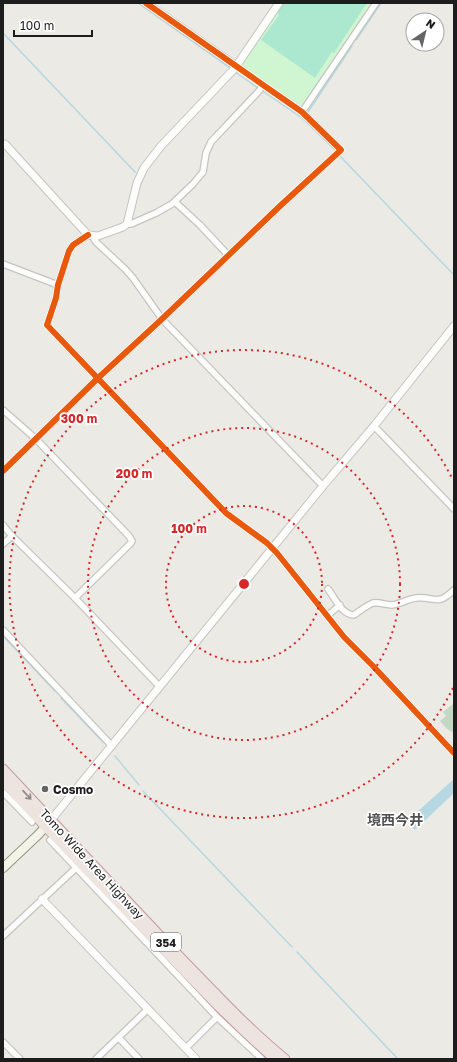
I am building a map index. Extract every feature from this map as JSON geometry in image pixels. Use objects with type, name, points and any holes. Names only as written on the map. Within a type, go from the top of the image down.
[{"type":"highway","name":"Tomo Wide Area Highway","points":[[3,769],[48,823],[123,907],[232,1019],[275,1059]]},
{"type":"highway","name":"Tomo Wide Area Highway","points":[[3,781],[48,823],[258,1036],[285,1059]]},
{"type":"main road","points":[[3,868],[39,834],[48,823]]},
{"type":"street","points":[[3,471],[98,378],[342,150],[302,112],[263,85],[234,69],[146,3]]},
{"type":"street","points":[[127,224],[136,183],[144,168],[161,146],[234,69],[279,3]]},
{"type":"street","points":[[302,112],[376,3]]},
{"type":"street","points":[[263,85],[211,142],[206,153],[201,175],[175,202],[156,213],[131,224],[127,224],[103,235],[91,236],[71,248],[58,285],[56,298],[47,325],[226,513],[278,554],[344,637],[454,753]]},
{"type":"street","points":[[4,143],[96,242],[125,268],[162,319],[323,486]]},
{"type":"street","points":[[175,202],[200,225],[228,255]]},
{"type":"street","points":[[3,264],[58,285]]},
{"type":"street","points":[[48,823],[323,486],[374,426],[454,326]]},
{"type":"street","points":[[3,410],[36,439],[129,536],[132,541],[75,598]]},
{"type":"street","points":[[374,426],[454,509]]},
{"type":"street","points":[[3,525],[160,687]]},
{"type":"street","points":[[3,544],[12,536]]},
{"type":"street","points":[[328,589],[350,615],[354,615],[375,602],[394,605],[417,598],[439,600],[448,596],[454,590]]},
{"type":"street","points":[[327,616],[340,605]]},
{"type":"street","points":[[3,630],[112,746]]},
{"type":"street","points":[[3,792],[32,822]]},
{"type":"street","points":[[50,840],[217,1017],[262,1059]]},
{"type":"street","points":[[3,936],[76,868]]},
{"type":"street","points":[[42,899],[196,1059]]},
{"type":"street","points":[[123,907],[128,922]]},
{"type":"street","points":[[96,1059],[148,1009]]},
{"type":"street","points":[[186,1048],[217,1017]]},
{"type":"street","points":[[119,1038],[139,1059]]},
{"type":"street","points":[[3,1042],[20,1059]]},
{"type":"green space","points":[[282,3],[371,3],[303,104],[299,105],[243,67],[243,63]]},
{"type":"green space","points":[[283,3],[367,3],[334,53],[332,52],[315,78],[261,40],[279,15],[277,13]]},
{"type":"green space","points":[[453,704],[454,733],[447,729],[440,721],[446,716],[443,712]]},
{"type":"water","points":[[454,779],[454,793],[415,830],[407,822],[408,820]]},
{"type":"waterway","points":[[138,3],[230,68]]},
{"type":"waterway","points":[[356,40],[381,3]]},
{"type":"waterway","points":[[3,33],[135,172]]},
{"type":"waterway","points":[[308,112],[352,46]]},
{"type":"waterway","points":[[235,72],[258,88]]},
{"type":"waterway","points":[[261,90],[302,118],[337,152]]},
{"type":"waterway","points":[[339,155],[454,275]]},
{"type":"waterway","points":[[3,636],[55,691]]},
{"type":"waterway","points":[[61,698],[103,742]]},
{"type":"waterway","points":[[115,756],[139,785]]},
{"type":"waterway","points":[[143,791],[292,947]]},
{"type":"waterway","points":[[297,952],[398,1059]]},
{"type":"cycle path","points":[[3,471],[98,378],[341,150],[302,112],[146,3]]},
{"type":"cycle path","points":[[88,235],[73,245],[69,251],[47,325],[226,513],[267,543],[277,553],[344,637],[454,753]]},
{"type":"place","name":"Cosmo","points":[[45,789]]},
{"type":"district","name":"境西今井","points":[[395,819]]}]
